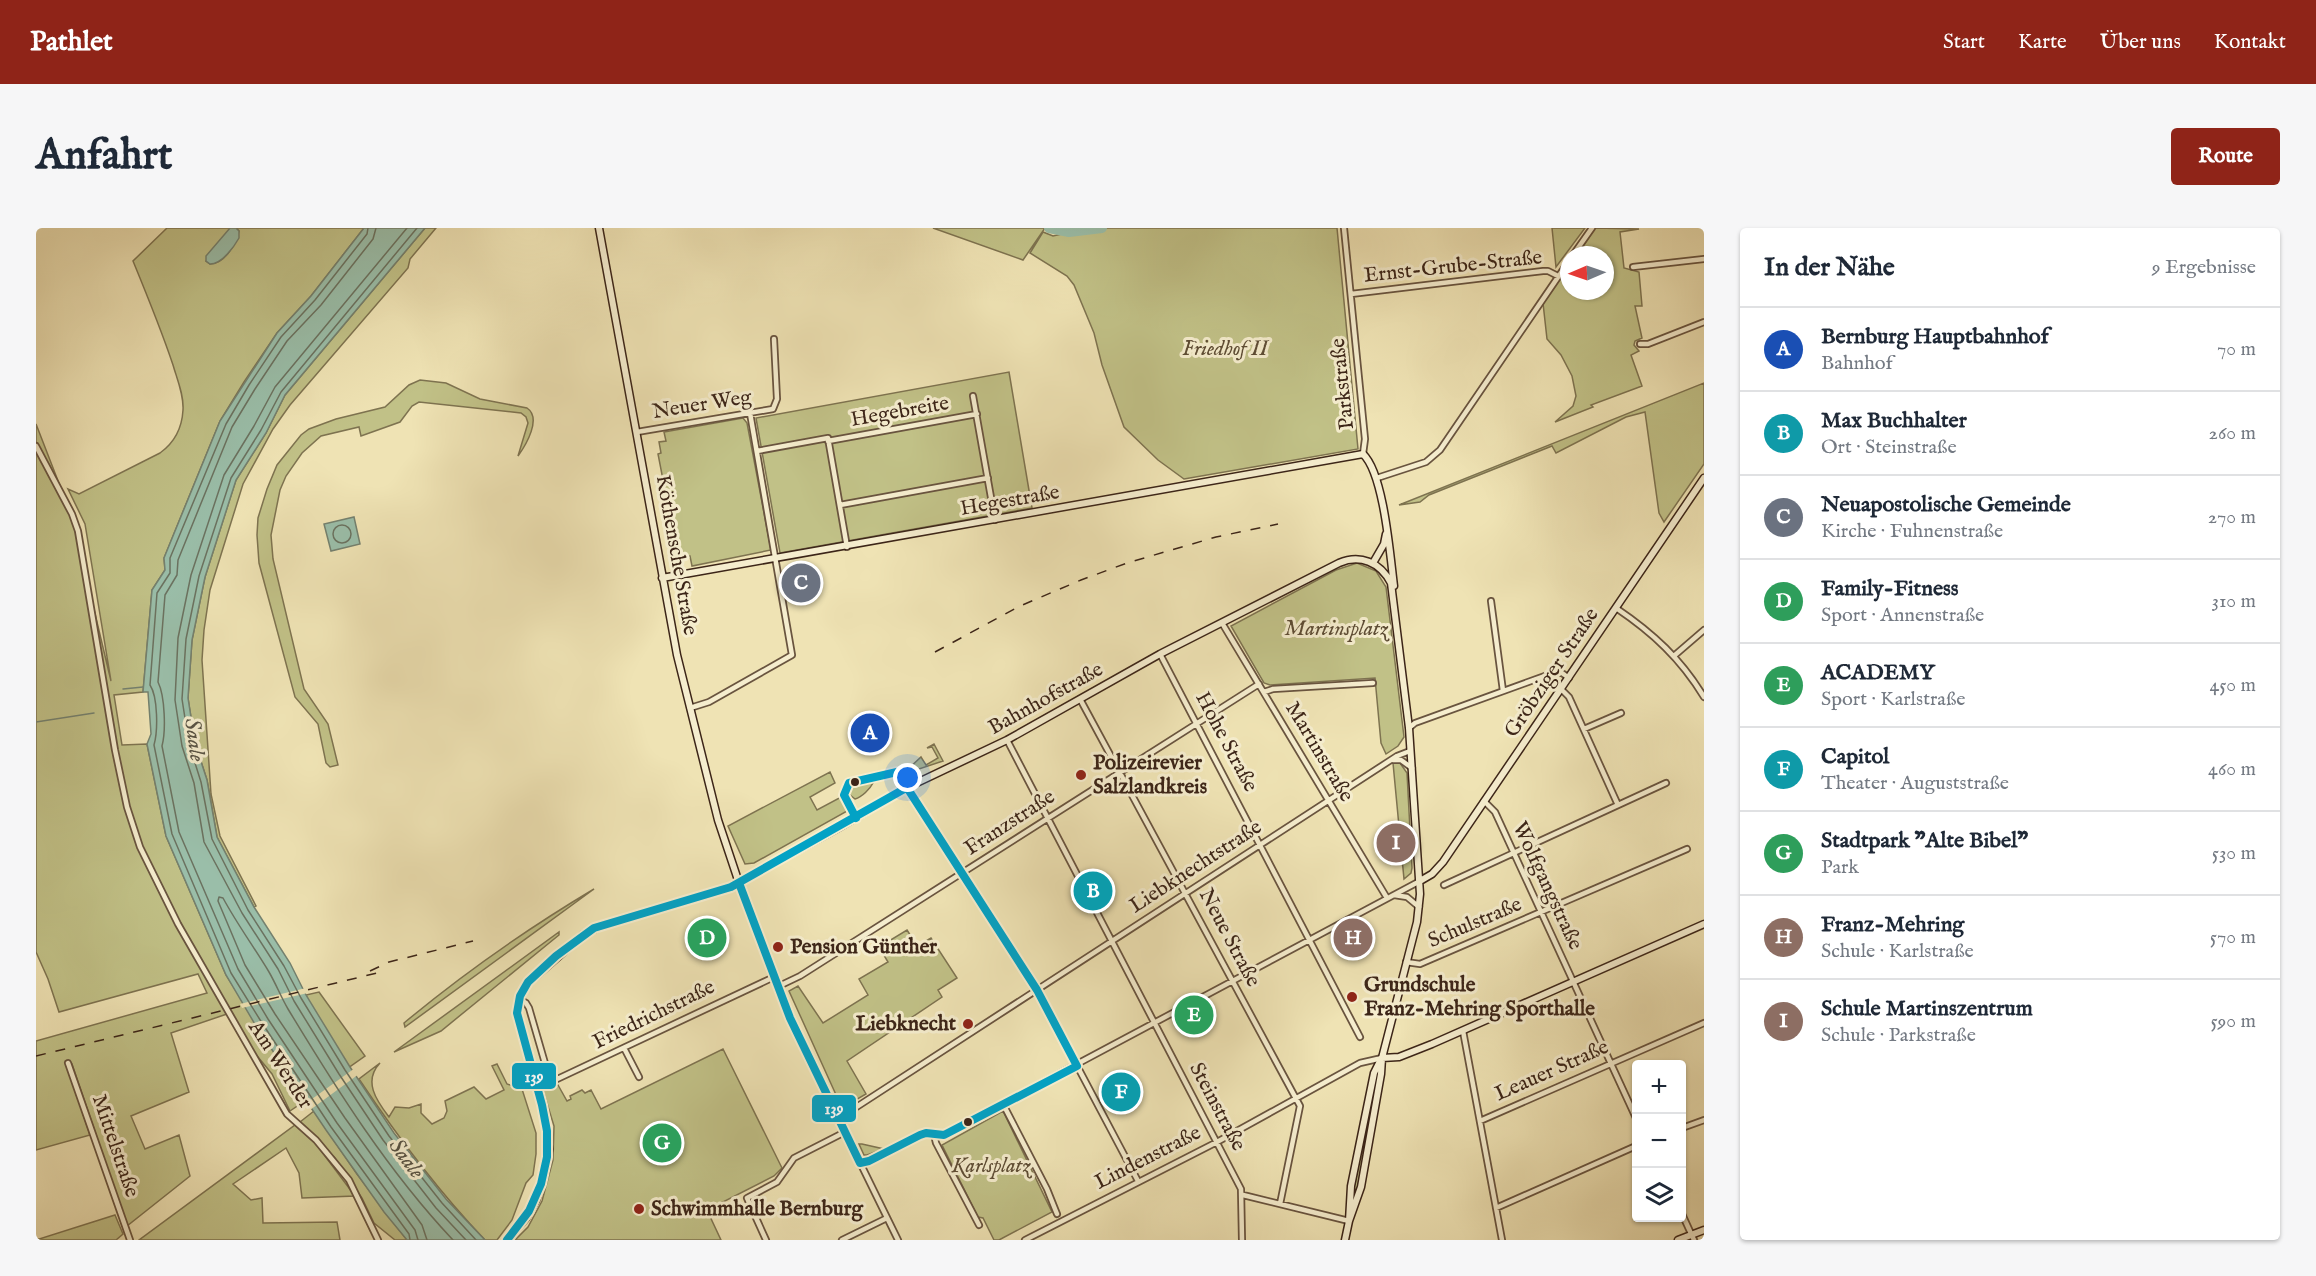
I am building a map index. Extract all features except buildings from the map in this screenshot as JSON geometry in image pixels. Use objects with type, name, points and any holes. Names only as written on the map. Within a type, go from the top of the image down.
[{"type":"main road","name":"Köthensche Straße","points":[[599,228],[662,578],[690,708],[718,820],[739,883]]},
{"type":"main road","name":"Parkstraße","points":[[1363,454],[1369,460],[1377,478],[1399,625],[1396,627]]},
{"type":"main road","name":"Hegestraße","points":[[662,578],[1363,454]]},
{"type":"main road","name":"Gröbziger Straße","points":[[1420,881],[1438,867],[1562,689],[1704,478]]},
{"type":"main road","points":[[1373,563],[1384,544],[1386,531]]},
{"type":"main road","name":"Bahnhofstraße","points":[[519,999],[528,983],[594,928],[723,891],[906,788],[1007,740],[1160,654],[1342,561],[1356,559],[1373,563]]},
{"type":"main road","name":"Parkstraße","points":[[1345,1240],[1351,1186],[1374,1073],[1382,1058],[1419,907],[1420,881],[1409,728],[1391,583],[1382,570],[1373,563]]},
{"type":"main road","points":[[1382,1058],[1399,1057],[1704,924]]},
{"type":"main road","points":[[507,1240],[526,1218],[539,1192],[549,1149],[545,1115],[518,1017],[519,999]]},
{"type":"main road","points":[[1678,1240],[1692,1238],[1704,1230]]},
{"type":"street","name":"Parkstraße","points":[[1344,228],[1365,439],[1363,454]]},
{"type":"street","points":[[1579,246],[1592,228]]},
{"type":"street","points":[[1633,267],[1704,258]]},
{"type":"street","name":"Ernst-Grube-Straße","points":[[1351,294],[1543,271],[1558,276]]},
{"type":"street","points":[[1377,478],[1426,462],[1440,450],[1560,273]]},
{"type":"street","points":[[1640,344],[1648,344],[1704,322]]},
{"type":"street","name":"Neuer Weg","points":[[637,432],[769,410],[776,406],[777,368],[774,339]]},
{"type":"street","name":"Hegebreite","points":[[973,396],[995,520]]},
{"type":"street","points":[[690,708],[709,702],[792,655],[750,413]]},
{"type":"street","name":"Hegebreite","points":[[828,441],[976,414]]},
{"type":"street","name":"Hegebreite","points":[[757,451],[828,438],[847,547]]},
{"type":"street","name":"Am Werder","points":[[36,446],[72,514],[78,531],[127,807],[140,847],[199,963],[287,1114],[316,1140],[349,1180],[378,1240]]},
{"type":"street","points":[[840,505],[988,478]]},
{"type":"street","points":[[1491,601],[1503,691]]},
{"type":"street","points":[[1617,608],[1656,636],[1675,655],[1704,697]]},
{"type":"street","name":"Martinstraße","points":[[1222,623],[1387,898]]},
{"type":"street","points":[[1675,655],[1704,630]]},
{"type":"street","name":"Hohe Straße","points":[[1160,654],[1360,1037]]},
{"type":"street","points":[[1409,728],[1415,723],[1553,672],[1562,673],[1569,678]]},
{"type":"street","points":[[1264,692],[1273,688],[1373,683]]},
{"type":"street","name":"Franzstraße","points":[[777,987],[800,976],[1259,684]]},
{"type":"street","points":[[1562,689],[1569,697],[1618,805]]},
{"type":"street","name":"Neue Straße","points":[[1080,699],[1300,1106],[1281,1204]]},
{"type":"street","points":[[1584,729],[1621,713]]},
{"type":"street","points":[[1407,717],[1415,723]]},
{"type":"street","name":"Steinstraße","points":[[1007,740],[1113,939],[1241,1189],[1243,1195],[1242,1240]]},
{"type":"street","name":"Liebknechtstraße","points":[[838,1119],[1390,760],[1403,752],[1410,751]]},
{"type":"street","points":[[1390,760],[1401,760],[1412,768]]},
{"type":"street","points":[[1444,885],[1666,783]]},
{"type":"street","points":[[906,788],[1037,990],[1138,1181]]},
{"type":"street","name":"Wolfgangstraße","points":[[1484,801],[1495,813],[1634,1114]]},
{"type":"street","name":"Schulstraße","points":[[1407,962],[1420,964],[1687,849]]},
{"type":"street","points":[[860,1163],[870,1161],[926,1133],[934,1136],[944,1135],[1420,881]]},
{"type":"street","points":[[739,883],[777,987],[798,1036],[898,1240]]},
{"type":"street","points":[[1394,895],[1407,897],[1419,907]]},
{"type":"street","name":"Friedrichstraße","points":[[519,999],[529,1008],[549,1077],[555,1080],[774,977]]},
{"type":"street","name":"Leauer Straße","points":[[1480,1121],[1704,1023]]},
{"type":"street","points":[[1463,1030],[1502,1240]]},
{"type":"street","points":[[624,1048],[639,1077]]},
{"type":"street","name":"Lindenstraße","points":[[1025,1240],[1216,1142],[1360,1063],[1382,1058]]},
{"type":"street","name":"Mittelstraße","points":[[68,1063],[130,1240]]},
{"type":"street","points":[[1003,1104],[1057,1214]]},
{"type":"street","points":[[1686,1127],[1704,1120]]},
{"type":"street","points":[[766,1240],[747,1198],[777,1182],[794,1158],[845,1132]]},
{"type":"street","points":[[934,1136],[979,1225]]},
{"type":"street","points":[[1496,1208],[1632,1148]]},
{"type":"street","points":[[1243,1195],[1348,1221]]},
{"type":"street","points":[[842,1240],[887,1218]]},
{"type":"street","points":[[1685,1222],[1692,1238]]},
{"type":"green space","points":[[167,228],[231,228],[206,261],[210,264],[220,261],[229,252],[239,231],[236,228],[364,228],[311,296],[277,333],[220,421],[164,558],[165,570],[152,590],[143,692],[114,695],[122,745],[147,744],[166,836],[226,975],[306,1100],[290,1111],[272,1074],[253,1051],[230,1013],[171,1033],[189,1092],[131,1116],[145,1149],[179,1135],[190,1176],[127,1226],[72,1064],[67,1066],[90,1135],[36,1150],[36,1041],[207,993],[198,974],[59,1012],[36,952],[36,424],[72,517],[111,681],[85,524],[68,489],[79,494],[160,453],[173,440],[179,429],[183,410],[180,387],[164,338],[133,261]]},
{"type":"green space","points":[[425,228],[436,228],[410,259],[408,268],[290,405],[273,429],[243,484],[210,590],[202,660],[211,794],[220,836],[256,906],[254,907],[217,837],[207,780],[195,743],[188,698],[192,640],[205,577],[236,480],[266,433],[285,395]]},
{"type":"green space","points":[[933,228],[1045,228],[1023,260]]},
{"type":"green space","name":"Friedhof II","points":[[1089,228],[1337,228],[1358,449],[1184,479],[1158,460],[1124,427],[1102,365],[1094,333],[1074,285],[1067,276],[1030,253],[1043,232],[1053,236]]},
{"type":"green space","points":[[1552,228],[1585,228],[1572,246],[1560,246],[1560,262],[1556,267]]},
{"type":"green space","points":[[1595,228],[1639,229],[1620,232],[1624,268],[1639,272],[1642,306],[1635,306],[1642,338],[1635,341],[1634,345],[1639,351],[1631,355],[1642,386],[1591,405],[1593,407],[1555,422],[1573,406],[1576,396],[1572,376],[1561,355],[1547,339],[1543,303],[1560,279],[1560,300],[1614,300],[1614,246],[1583,246]]},
{"type":"green space","points":[[1009,372],[1032,508],[780,553],[756,418]]},
{"type":"green space","points":[[420,380],[446,383],[480,399],[527,408],[531,412],[533,425],[518,456],[528,423],[526,417],[521,413],[419,402],[412,406],[400,422],[361,436],[359,427],[321,436],[302,453],[286,476],[280,490],[271,535],[273,559],[304,689],[328,724],[338,765],[330,767],[326,763],[318,724],[295,697],[259,563],[258,518],[277,465],[301,435],[309,429],[336,419],[385,407],[409,385]]},
{"type":"green space","points":[[1704,383],[1704,464],[1664,522],[1659,513],[1645,412],[1626,417],[1556,453],[1552,446],[1429,495],[1420,502],[1399,505]]},
{"type":"green space","points":[[743,418],[747,423],[771,550],[692,566],[690,556],[678,557],[658,454],[661,453],[659,442],[666,441],[664,432]]},
{"type":"green space","name":"Martinsplatz","points":[[1357,563],[1376,571],[1386,587],[1404,737],[1398,746],[1386,754],[1381,743],[1375,678],[1270,685],[1264,683],[1231,626],[1336,570]]},
{"type":"green space","points":[[934,744],[943,761],[910,772],[907,770],[921,757],[926,765],[938,758],[932,747],[927,748]]},
{"type":"green space","points":[[1393,763],[1400,763],[1407,773],[1412,868],[1411,873],[1404,879]]},
{"type":"green space","points":[[830,772],[835,783],[810,797],[817,810],[843,796],[849,810],[754,863],[745,864],[728,826]]},
{"type":"green space","points":[[870,781],[873,783],[866,792],[855,799],[850,795],[851,786]]},
{"type":"green space","points":[[594,889],[405,1027],[404,1023],[473,969]]},
{"type":"green space","points":[[907,930],[917,946],[931,938],[957,978],[938,990],[942,997],[847,1061],[866,1094],[842,1108],[789,991],[798,986],[823,1023],[868,995],[859,979],[888,962],[879,947]]},
{"type":"green space","points":[[559,932],[559,935],[441,1031],[394,1052]]},
{"type":"green space","points":[[319,992],[365,1056],[338,1075],[306,995]]},
{"type":"green space","points":[[723,1049],[782,1168],[774,1176],[707,1210],[721,1240],[515,1240],[528,1227],[542,1201],[553,1160],[554,1126],[536,1067],[548,1087],[558,1085],[567,1101],[571,1099],[570,1096],[582,1090],[585,1093],[591,1090],[601,1109]]},
{"type":"green space","points":[[380,1063],[372,1077],[373,1090],[389,1117],[395,1107],[409,1108],[421,1104],[421,1113],[432,1124],[444,1118],[447,1111],[445,1101],[474,1087],[486,1099],[504,1090],[492,1066],[497,1064],[507,1084],[522,1089],[536,1133],[533,1175],[526,1183],[512,1220],[497,1240],[485,1240],[450,1202],[403,1142],[359,1079]]},
{"type":"green space","points":[[1378,1069],[1359,1184],[1352,1205],[1352,1187]]},
{"type":"green space","points":[[314,1111],[357,1174],[407,1240],[395,1240],[374,1223],[362,1198],[335,1158],[300,1122]]},
{"type":"green space","name":"Karlsplatz","points":[[1003,1111],[1052,1212],[999,1240],[994,1240],[983,1218],[978,1217],[942,1145]]},
{"type":"green space","points":[[295,1125],[316,1144],[355,1196],[302,1198],[299,1173],[286,1148],[233,1184],[251,1200],[262,1198],[263,1223],[337,1222],[340,1240],[139,1240]]},
{"type":"green space","points":[[859,1144],[862,1144],[884,1149],[864,1155]]},
{"type":"green space","points":[[115,1215],[123,1234],[116,1240],[36,1240]]},
{"type":"water","points":[[230,228],[236,228],[239,231],[239,238],[223,258],[210,264],[206,261],[206,256]]},
{"type":"water","name":"Saale","points":[[364,228],[425,228],[285,395],[266,433],[236,480],[205,577],[192,640],[188,698],[195,743],[207,780],[217,837],[254,907],[290,963],[306,995],[350,1067],[394,1133],[446,1199],[485,1240],[407,1240],[384,1212],[326,1130],[256,1026],[226,975],[166,836],[147,744],[151,734],[148,692],[143,692],[152,590],[165,570],[164,558],[220,421],[277,333],[311,296]]},
{"type":"water","points":[[354,517],[360,544],[331,551],[324,524]]},
{"type":"pier","points":[[306,988],[308,993],[242,1008],[240,1004]]},
{"type":"pier","points":[[355,1068],[359,1074],[310,1110],[305,1104]]},
{"type":"waterway","points":[[1049,228],[1069,232],[1102,228]]},
{"type":"waterway","points":[[123,689],[143,687]]},
{"type":"waterway","points":[[36,722],[94,713]]},
{"type":"railway","points":[[935,652],[1020,606],[1081,580],[1127,563],[1216,537],[1278,524]]},
{"type":"railway","points":[[370,971],[389,962],[473,941]]},
{"type":"railway","points":[[36,1056],[381,972]]},
{"type":"transit line","name":"139","points":[[739,883],[790,1018],[860,1163],[869,1161],[920,1135],[926,1133],[944,1135],[1077,1066],[1037,990],[897,772],[849,783],[844,795],[856,818]]},
{"type":"transit line","name":"139","points":[[507,1240],[529,1211],[541,1184],[547,1157],[547,1131],[542,1105],[517,1013],[520,996],[528,982],[556,956],[594,928],[731,887],[906,788]]},
{"type":"place","name":"Neuapostolische Gemeinde","points":[[801,583]]},
{"type":"place","name":"Bernburg Hauptbahnhof","points":[[870,733]]},
{"type":"place","name":"Polizeirevier Salzlandkreis","points":[[1081,775]]},
{"type":"place","name":"Schule Martinszentrum","points":[[1396,843]]},
{"type":"place","name":"Max Buchhalter","points":[[1093,891]]},
{"type":"place","name":"Family-Fitness","points":[[707,938]]},
{"type":"place","name":"Franz-Mehring","points":[[1353,938]]},
{"type":"place","name":"Pension Günther","points":[[778,947]]},
{"type":"place","name":"Grundschule Franz-Mehring Sporthalle","points":[[1352,997]]},
{"type":"place","name":"ACADEMY","points":[[1194,1015]]},
{"type":"place","name":"Liebknecht","points":[[968,1024]]},
{"type":"place","name":"Capitol","points":[[1121,1092]]},
{"type":"place","name":"Stadtpark \"Alte Bibel\"","points":[[662,1143]]},
{"type":"place","name":"Schwimmhalle Bernburg","points":[[639,1209]]}]
